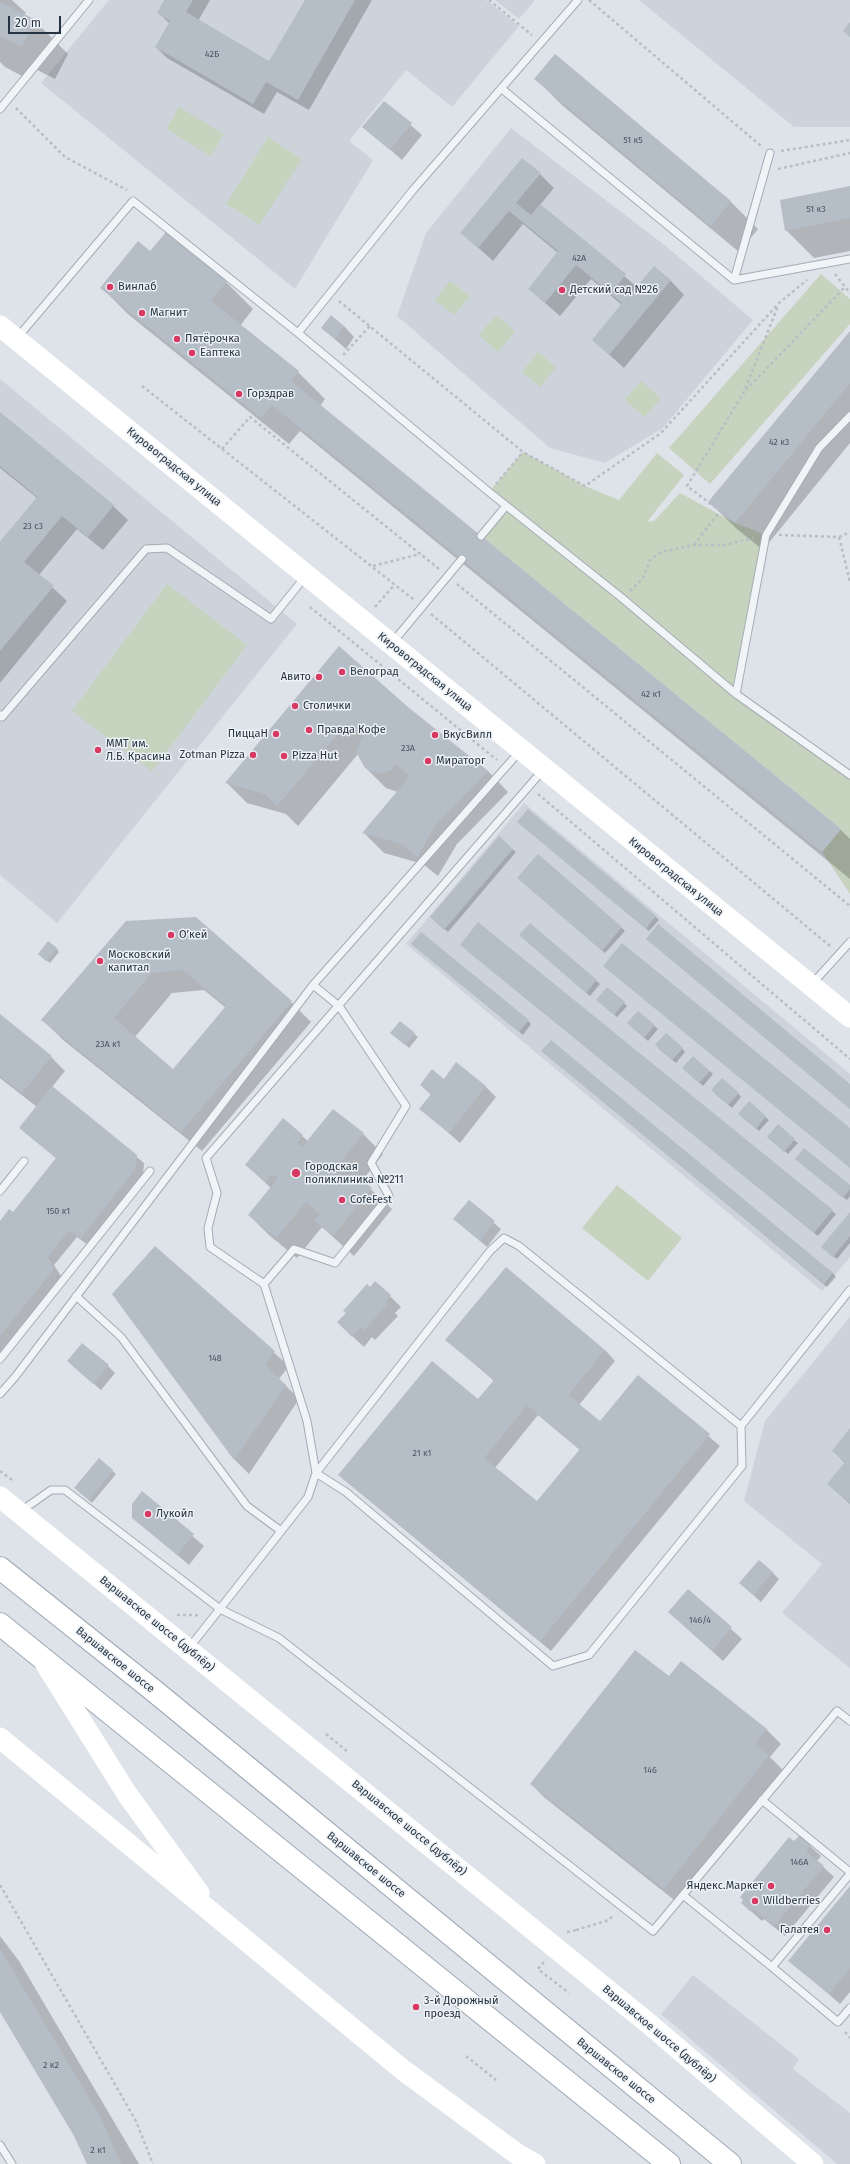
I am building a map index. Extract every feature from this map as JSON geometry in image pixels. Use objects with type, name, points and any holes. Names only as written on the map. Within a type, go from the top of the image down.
[{"type":"main road","name":"Кировоградская улица","points":[[0,326],[391,643],[520,751],[850,1017]]},
{"type":"main road","name":"Варшавское шоссе (дублёр)","points":[[7,1503],[648,2023],[813,2164]]},
{"type":"main road","name":"Варшавское шоссе","points":[[0,1568],[165,1700],[730,2164]]},
{"type":"main road","points":[[0,1624],[669,2164]]},
{"type":"main road","points":[[42,1658],[127,1794],[217,1917]]},
{"type":"main road","points":[[0,1738],[512,2159],[535,2164]]},
{"type":"lane","points":[[0,108],[89,0]]},
{"type":"lane","points":[[298,333],[413,190],[578,0]]},
{"type":"lane","points":[[502,89],[734,280],[850,258]]},
{"type":"lane","points":[[734,280],[770,153]]},
{"type":"lane","points":[[16,340],[133,201],[298,333],[506,506],[622,598],[736,694],[850,775]]},
{"type":"lane","points":[[736,694],[766,535],[819,448],[850,416]]},
{"type":"lane","points":[[481,536],[506,506]]},
{"type":"lane","points":[[0,715],[2,717],[146,549],[168,548],[271,619],[307,576]]},
{"type":"lane","points":[[391,643],[462,559]]},
{"type":"lane","points":[[0,1394],[313,985],[520,751]]},
{"type":"lane","points":[[544,770],[206,1158],[217,1193],[208,1228],[210,1247],[264,1284],[307,1421],[316,1473],[346,1492],[553,1666],[589,1656],[742,1466],[741,1426],[850,1290]]},
{"type":"lane","points":[[810,986],[840,955],[850,942]]},
{"type":"lane","points":[[264,1284],[294,1249],[335,1263],[388,1196],[371,1163],[406,1106],[338,1006],[313,985]]},
{"type":"lane","points":[[0,1191],[24,1162]]},
{"type":"lane","points":[[0,1359],[150,1171]]},
{"type":"lane","points":[[188,1649],[308,1497],[316,1473],[490,1251],[504,1238],[519,1246],[741,1426]]},
{"type":"lane","points":[[76,1296],[121,1337],[247,1506],[281,1532]]},
{"type":"lane","points":[[7,1503],[24,1509],[51,1490],[65,1490],[220,1609],[279,1638],[653,1932],[837,1711],[850,1721]]},
{"type":"lane","points":[[762,1800],[850,1873],[772,1968]]},
{"type":"lane","points":[[683,1896],[838,2022],[850,2008]]},
{"type":"lane","points":[[0,2145],[12,2164]]},
{"type":"path","points":[[489,0],[542,43]]},
{"type":"path","points":[[589,0],[770,153],[850,140]]},
{"type":"path","points":[[7,100],[65,157],[127,190],[133,201]]},
{"type":"path","points":[[765,171],[850,154]]},
{"type":"path","points":[[330,293],[523,452],[585,486],[661,433],[779,303],[828,263],[844,288],[850,293]]},
{"type":"path","points":[[744,392],[844,288]]},
{"type":"path","points":[[694,545],[720,511],[688,486],[744,392],[779,303]]},
{"type":"path","points":[[335,364],[370,326]]},
{"type":"path","points":[[142,386],[373,566],[840,955]]},
{"type":"path","points":[[222,449],[250,417],[448,576],[850,906]]},
{"type":"path","points":[[489,492],[523,452]]},
{"type":"path","points":[[622,598],[644,578],[650,560],[661,552],[694,545],[725,545],[766,535],[838,537],[850,532]]},
{"type":"path","points":[[838,537],[850,582]]},
{"type":"path","points":[[373,566],[421,554]]},
{"type":"path","points":[[375,607],[395,584]]},
{"type":"path","points":[[310,607],[506,767]]},
{"type":"path","points":[[529,786],[850,1059]]},
{"type":"path","points":[[0,1885],[136,2121],[153,2164]]},
{"type":"path","points":[[576,1930],[609,1920]]},
{"type":"path","points":[[538,1969],[569,1992]]},
{"type":"path","points":[[466,2056],[496,2080]]},
{"type":"shaded area","points":[[109,0],[486,0],[519,26],[452,107],[406,70],[349,141],[373,160],[295,289],[41,83]]},
{"type":"shaded area","points":[[495,0],[535,0],[519,19]]},
{"type":"shaded area","points":[[639,0],[850,0],[850,127],[794,127]]},
{"type":"shaded area","name":"Детский сад №26","points":[[511,128],[662,243],[753,320],[663,428],[605,463],[550,448],[397,316],[426,233]]},
{"type":"shaded area","name":"ММТ им. Л.Б. Красина","points":[[0,379],[297,624],[57,923],[0,875]]},
{"type":"shaded area","points":[[524,803],[850,1074],[850,1257],[822,1291],[406,944]]},
{"type":"shaded area","points":[[850,1317],[850,1668],[782,1613],[822,1564],[744,1501],[765,1421]]},
{"type":"shaded area","points":[[693,1975],[799,2059],[793,2069],[850,2113],[850,2164],[837,2164],[661,2014]]},
{"type":"green space","points":[[179,107],[224,134],[211,156],[166,129]]},
{"type":"green space","points":[[268,137],[302,159],[259,225],[226,204]]},
{"type":"green space","points":[[821,274],[850,299],[850,324],[710,484],[669,448]]},
{"type":"green space","points":[[450,281],[470,296],[454,315],[435,300]]},
{"type":"green space","points":[[496,315],[515,331],[498,352],[479,335]]},
{"type":"green space","points":[[538,352],[556,367],[541,387],[522,372]]},
{"type":"green space","points":[[641,381],[661,398],[645,417],[625,400]]},
{"type":"green space","points":[[523,452],[585,486],[619,500],[657,453],[684,475],[647,522],[654,521],[680,493],[735,523],[766,535],[736,694],[850,775],[850,894],[822,852],[841,829],[481,536],[506,506],[489,492]]},
{"type":"green space","points":[[167,584],[247,645],[152,771],[72,711]]},
{"type":"green space","points":[[617,1185],[682,1238],[648,1281],[582,1228]]},
{"type":"building","points":[[164,0],[193,0],[186,12],[269,61],[305,0],[355,0],[298,100],[266,82],[253,104],[155,47],[170,21],[157,13]]},
{"type":"building","points":[[0,2],[36,20],[22,47],[0,36]]},
{"type":"building","points":[[850,22],[850,37],[843,31]]},
{"type":"building","points":[[555,54],[731,201],[711,226],[534,79]]},
{"type":"building","points":[[384,101],[412,123],[390,150],[362,127]]},
{"type":"building","points":[[522,158],[541,173],[516,203],[531,215],[540,204],[626,274],[617,286],[629,296],[654,266],[671,280],[609,355],[592,340],[622,303],[576,265],[545,303],[528,289],[558,251],[509,211],[478,248],[460,233]]},
{"type":"building","points":[[850,186],[850,218],[785,231],[780,200]]},
{"type":"building","points":[[166,232],[227,281],[211,301],[299,371],[291,381],[841,829],[822,852],[272,405],[261,418],[100,288],[138,241],[150,251]]},
{"type":"building","points":[[331,315],[344,326],[335,339],[321,328]]},
{"type":"building","points":[[850,331],[850,383],[735,523],[708,502]]},
{"type":"building","points":[[0,412],[114,505],[88,537],[62,516],[24,562],[54,586],[0,651],[0,542],[37,497],[0,466]]},
{"type":"building","points":[[339,646],[408,707],[488,771],[436,824],[417,857],[402,844],[362,833],[410,776],[396,764],[391,770],[383,773],[373,772],[365,768],[356,752],[363,736],[347,723],[277,806],[265,794],[225,783]]},
{"type":"building","points":[[528,809],[656,916],[646,929],[517,822]]},
{"type":"building","points":[[499,836],[513,849],[444,930],[430,917]]},
{"type":"building","points":[[538,854],[622,927],[602,951],[517,878]]},
{"type":"building","points":[[196,917],[292,1001],[181,1132],[41,1020],[126,921]],"holes":[[[183,970],[226,1006],[173,1069],[114,1018],[151,973]]]},
{"type":"building","points":[[478,922],[833,1210],[814,1233],[460,945]]},
{"type":"building","points":[[530,923],[597,980],[586,993],[519,935]]},
{"type":"building","points":[[658,924],[850,1084],[850,1109],[646,939]]},
{"type":"building","points":[[421,932],[529,1020],[519,1032],[411,944]]},
{"type":"building","points":[[48,941],[57,948],[46,961],[38,954]]},
{"type":"building","points":[[622,943],[850,1128],[850,1168],[603,966]]},
{"type":"building","points":[[607,987],[625,1002],[614,1015],[596,1000]]},
{"type":"building","points":[[638,1011],[655,1025],[644,1038],[627,1023]]},
{"type":"building","points":[[0,1014],[52,1056],[22,1093],[0,1076]]},
{"type":"building","points":[[400,1021],[415,1033],[405,1045],[390,1033]]},
{"type":"building","points":[[666,1033],[683,1048],[672,1060],[655,1045]]},
{"type":"building","points":[[551,1040],[833,1273],[824,1284],[541,1051]]},
{"type":"building","points":[[693,1056],[710,1071],[699,1083],[682,1068]]},
{"type":"building","points":[[456,1062],[486,1086],[449,1133],[419,1109],[431,1094],[420,1085],[432,1069],[444,1079]]},
{"type":"building","points":[[722,1078],[739,1093],[728,1105],[711,1090]]},
{"type":"building","points":[[52,1086],[137,1155],[136,1168],[80,1239],[69,1230],[48,1257],[54,1269],[0,1336],[0,1221],[9,1209],[13,1212],[56,1158],[19,1128]]},
{"type":"building","points":[[749,1101],[766,1116],[756,1129],[738,1114]]},
{"type":"building","name":"Городская поликлиника №211","points":[[333,1109],[364,1133],[333,1171],[346,1181],[353,1173],[372,1188],[333,1236],[314,1221],[320,1214],[306,1202],[276,1238],[248,1215],[278,1178],[272,1174],[266,1182],[245,1165],[283,1118],[303,1135],[297,1143],[302,1147]]},
{"type":"building","points":[[778,1124],[795,1139],[784,1152],[767,1137]]},
{"type":"building","points":[[804,1148],[850,1185],[850,1189],[843,1198],[795,1159]]},
{"type":"building","points":[[469,1200],[495,1221],[480,1241],[453,1219]]},
{"type":"building","points":[[850,1212],[850,1236],[833,1257],[821,1247]]},
{"type":"building","points":[[155,1246],[275,1351],[265,1365],[286,1385],[234,1460],[112,1294]]},
{"type":"building","points":[[506,1267],[605,1350],[568,1395],[600,1421],[638,1375],[710,1434],[540,1641],[338,1475],[432,1361],[478,1399],[494,1380],[445,1340]],"holes":[[[527,1405],[580,1449],[537,1501],[484,1458]]]},
{"type":"building","points":[[375,1281],[391,1295],[385,1301],[388,1304],[364,1330],[361,1327],[352,1337],[337,1322],[346,1313],[343,1311],[367,1284],[370,1287]]},
{"type":"building","points":[[82,1343],[109,1365],[93,1384],[67,1361]]},
{"type":"building","points":[[850,1428],[850,1503],[827,1484],[845,1462],[832,1451]]},
{"type":"building","points":[[99,1458],[113,1470],[89,1500],[74,1488]]},
{"type":"building","points":[[142,1491],[194,1534],[177,1555],[132,1518],[132,1504]]},
{"type":"building","points":[[759,1560],[773,1572],[753,1595],[739,1583]]},
{"type":"building","points":[[688,1589],[732,1627],[712,1651],[668,1612]]},
{"type":"building","points":[[635,1650],[669,1676],[681,1661],[767,1729],[755,1744],[769,1755],[664,1889],[530,1784]]},
{"type":"building","points":[[800,1835],[811,1845],[806,1851],[824,1866],[774,1926],[753,1909],[750,1911],[741,1903],[743,1900],[740,1897],[789,1837],[794,1841]]},
{"type":"building","points":[[850,1886],[850,1968],[829,1994],[788,1961]]},
{"type":"building","points":[[0,1949],[101,2118],[121,2164],[87,2164],[74,2136],[0,2012]]},
{"type":"place","name":"Винлаб","points":[[110,287]]},
{"type":"place","name":"Детский сад №26","points":[[562,290]]},
{"type":"place","name":"Магнит","points":[[142,313]]},
{"type":"place","name":"Пятёрочка","points":[[177,339]]},
{"type":"place","name":"Еаптека","points":[[192,353]]},
{"type":"place","name":"Горздрав","points":[[239,394]]},
{"type":"place","name":"Велоград","points":[[342,672]]},
{"type":"place","name":"Авито","points":[[319,677]]},
{"type":"place","name":"Столички","points":[[295,706]]},
{"type":"place","name":"Правда Кофе","points":[[309,730]]},
{"type":"place","name":"ПиццаН","points":[[276,734]]},
{"type":"place","name":"ВкусВилл","points":[[435,735]]},
{"type":"place","name":"ММТ им. Л.Б. Красина","points":[[98,750]]},
{"type":"place","name":"Zotman Pizza","points":[[253,755]]},
{"type":"place","name":"Pizza Hut","points":[[284,756]]},
{"type":"place","name":"Мираторг","points":[[428,761]]},
{"type":"place","name":"О’кей","points":[[171,935]]},
{"type":"place","name":"Московский капитал","points":[[100,961]]},
{"type":"place","name":"Городская поликлиника №211","points":[[296,1173]]},
{"type":"place","name":"CofeFest","points":[[342,1200]]},
{"type":"place","name":"Лукойл","points":[[148,1514]]},
{"type":"place","name":"Яндекс.Маркет","points":[[771,1886]]},
{"type":"place","name":"Wildberries","points":[[755,1901]]},
{"type":"place","name":"Галатея","points":[[827,1930]]},
{"type":"place","name":"3-й Дорожный проезд","points":[[416,2007]]}]
